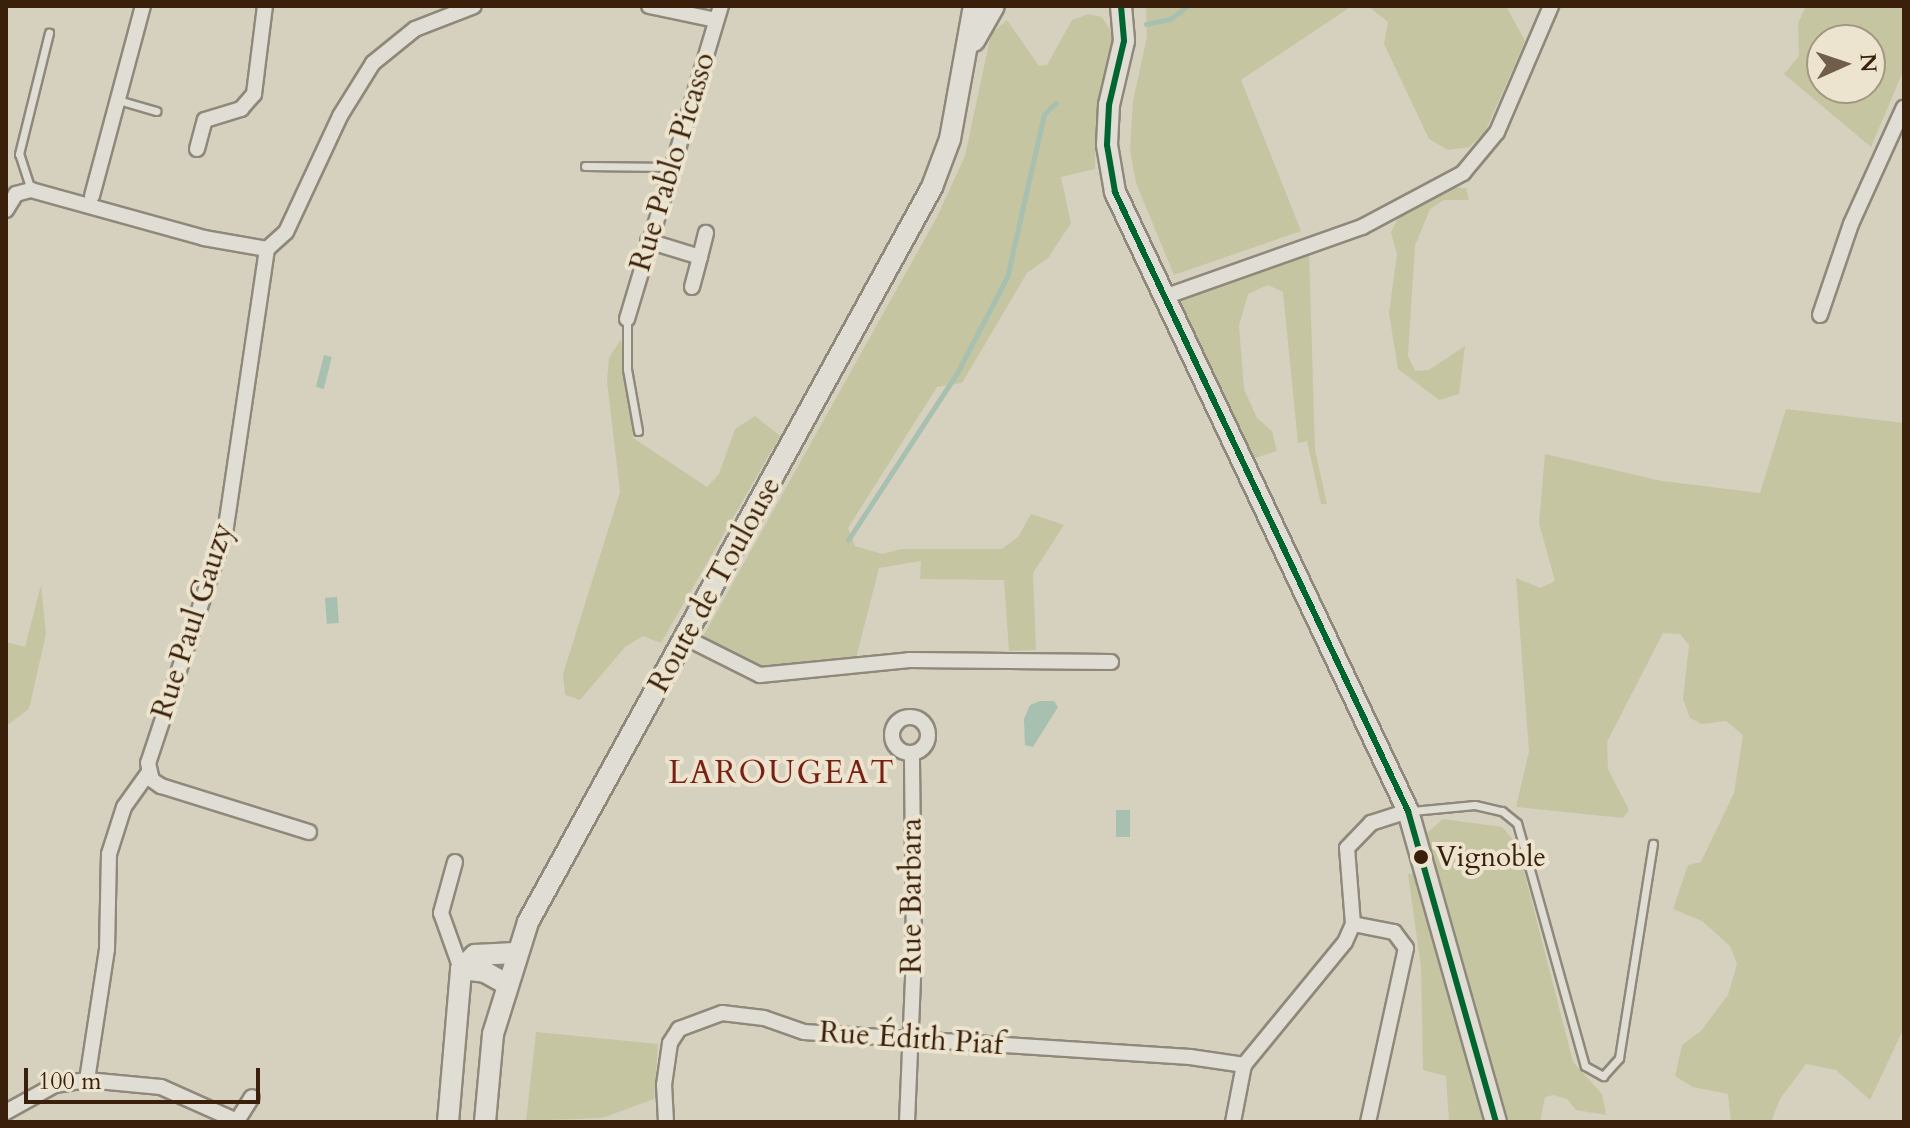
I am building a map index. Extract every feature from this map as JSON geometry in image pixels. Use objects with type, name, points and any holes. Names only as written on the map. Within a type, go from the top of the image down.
[{"type":"street","points":[[92,196],[143,6]]},
{"type":"street","points":[[197,149],[205,120],[241,109],[254,94],[265,6]]},
{"type":"street","points":[[6,210],[16,194],[31,190],[204,238],[267,249],[286,232],[340,116],[373,63],[415,29],[474,6]]},
{"type":"street","points":[[649,6],[718,13]]},
{"type":"street","name":"Route de Toulouse","points":[[485,1122],[493,1034],[515,953],[539,899],[686,638],[932,187],[950,139],[974,6]]},
{"type":"street","name":"Route de Toulouse","points":[[967,55],[994,6]]},
{"type":"street","points":[[1164,297],[1362,227],[1463,173],[1497,132],[1551,6]]},
{"type":"street","points":[[1121,10],[1107,145],[1115,192],[1408,811],[1496,1122]]},
{"type":"street","name":"Rue Pablo Picasso","points":[[627,319],[718,13]]},
{"type":"street","points":[[1820,315],[1851,224],[1904,107]]},
{"type":"street","points":[[692,287],[706,233]]},
{"type":"street","points":[[648,241],[700,257]]},
{"type":"street","name":"Rue Paul Gauzy","points":[[149,772],[149,755],[225,532],[267,249]]},
{"type":"street","points":[[686,638],[760,675],[909,660],[1111,662]]},
{"type":"street","name":"Rue Barbara","points":[[907,1122],[911,1039],[912,753]]},
{"type":"street","points":[[87,1080],[107,949],[109,854],[124,807],[149,772],[161,786],[309,832]]},
{"type":"street","points":[[1233,1122],[1244,1065],[1345,942],[1353,924],[1347,848],[1371,823],[1408,811]]},
{"type":"street","points":[[448,1122],[461,969],[441,913],[455,862]]},
{"type":"street","points":[[1353,924],[1394,932],[1406,948],[1368,1122]]},
{"type":"street","points":[[461,969],[475,955],[515,953]]},
{"type":"street","points":[[461,969],[485,972],[505,983]]},
{"type":"street","name":"Rue Édith Piaf","points":[[666,1122],[664,1085],[670,1043],[679,1029],[696,1020],[739,1012],[804,1032],[1244,1065]]},
{"type":"street","points":[[6,1112],[46,1089],[87,1080],[161,1087],[237,1121],[252,1097]]},
{"type":"lane","points":[[31,190],[19,154],[49,33]]},
{"type":"lane","points":[[118,100],[156,111]]},
{"type":"lane","points":[[585,166],[671,167]]},
{"type":"lane","points":[[627,319],[627,369],[638,431]]},
{"type":"lane","points":[[1408,811],[1475,805],[1502,811],[1517,823],[1585,1066],[1603,1076],[1611,1073],[1619,1058],[1653,844]]},
{"type":"shaded area","points":[[1146,6],[1352,6],[1241,80],[1301,231],[1174,275],[1136,183],[1130,150],[1133,101],[1147,37]]},
{"type":"shaded area","points":[[1368,6],[1506,6],[1525,41],[1485,132],[1469,147],[1448,150],[1429,139],[1384,44],[1388,22]]},
{"type":"shaded area","points":[[1806,6],[1904,6],[1904,69],[1871,147],[1820,104],[1886,104],[1886,24],[1806,24],[1806,92],[1784,74],[1799,56],[1798,23]]},
{"type":"shaded area","points":[[1089,14],[1102,17],[1114,36],[1096,113],[1095,169],[1061,177],[1071,223],[1048,258],[1027,273],[962,383],[937,387],[848,528],[855,546],[882,554],[902,549],[1002,549],[1018,537],[1031,514],[1064,525],[1033,573],[1036,650],[1009,651],[1004,580],[920,579],[921,561],[879,568],[855,662],[758,669],[700,642],[937,217],[965,156],[991,34],[1007,20],[1039,66],[1047,65],[1072,20]]},
{"type":"shaded area","points":[[1451,187],[1466,188],[1469,200],[1444,200],[1430,209],[1415,246],[1408,356],[1415,371],[1429,370],[1465,346],[1459,394],[1439,400],[1398,369],[1389,313],[1397,254],[1391,232],[1398,218]]},
{"type":"shaded area","points":[[1309,251],[1315,450],[1327,504],[1321,504],[1307,441],[1298,443],[1283,292],[1268,285],[1248,294],[1239,326],[1244,389],[1257,418],[1272,431],[1277,451],[1249,460],[1176,299]]},
{"type":"shaded area","points":[[621,339],[633,438],[707,487],[719,474],[735,429],[755,416],[780,436],[661,643],[643,636],[625,647],[580,700],[565,695],[563,674],[620,492],[607,381],[609,358]]},
{"type":"shaded area","points":[[324,355],[332,357],[324,389],[316,387]]},
{"type":"shaded area","points":[[1786,409],[1904,423],[1904,1028],[1870,1100],[1836,1070],[1806,1064],[1780,1099],[1771,1122],[1731,1122],[1728,1094],[1693,1087],[1675,1076],[1682,1045],[1701,1031],[1728,995],[1737,964],[1730,946],[1702,921],[1673,909],[1688,865],[1701,862],[1734,793],[1743,735],[1726,721],[1702,724],[1690,718],[1683,699],[1689,645],[1680,634],[1663,633],[1607,742],[1608,769],[1629,810],[1623,818],[1516,807],[1529,752],[1516,578],[1540,588],[1555,581],[1539,523],[1545,454],[1662,481],[1760,493]]},
{"type":"shaded area","points":[[41,585],[46,634],[29,709],[6,726],[6,642],[25,647]]},
{"type":"shaded area","points":[[337,597],[339,623],[327,624],[325,598]]},
{"type":"shaded area","points":[[1054,701],[1058,707],[1033,747],[1025,745],[1024,719],[1030,705]]},
{"type":"shaded area","points":[[1116,810],[1130,810],[1130,837],[1116,837]]},
{"type":"shaded area","points":[[1443,819],[1502,827],[1517,844],[1573,1062],[1602,1094],[1606,1115],[1576,1110],[1567,1099],[1553,1095],[1545,1097],[1540,1122],[1509,1122],[1427,833]]},
{"type":"shaded area","points":[[1415,873],[1423,878],[1486,1122],[1449,1122],[1446,1076],[1423,1070],[1421,967],[1408,874]]},
{"type":"shaded area","points":[[536,1032],[658,1044],[654,1099],[602,1118],[526,1121]]},
{"type":"waterway","points":[[1146,24],[1170,19],[1187,6]]},
{"type":"waterway","points":[[848,540],[957,373],[1007,277],[1044,114],[1056,103]]},
{"type":"transit line","points":[[1121,6],[1124,41],[1109,105],[1107,145],[1115,192],[1408,811],[1496,1122]]},
{"type":"place","name":"Vignoble","points":[[1421,857]]},
{"type":"district","name":"LAROUGEAT","points":[[782,773]]}]
